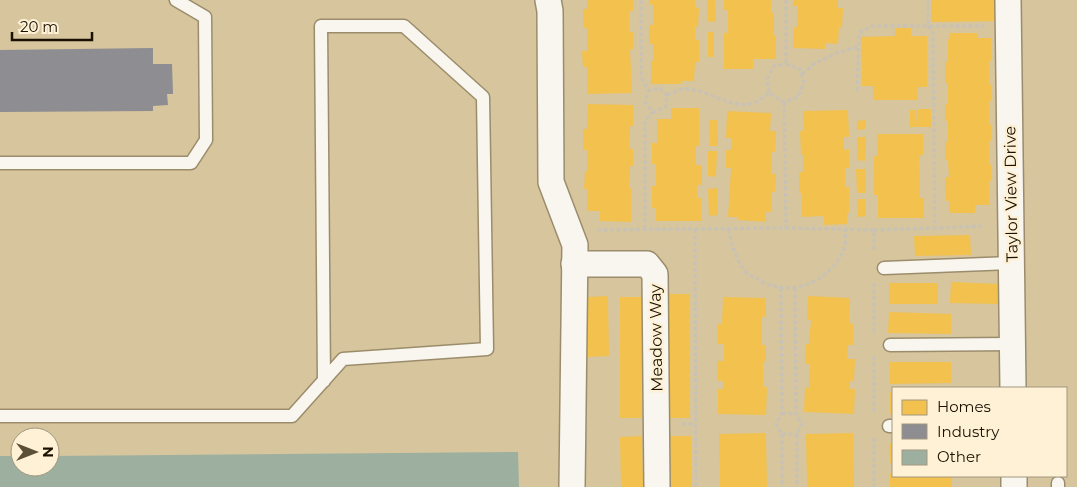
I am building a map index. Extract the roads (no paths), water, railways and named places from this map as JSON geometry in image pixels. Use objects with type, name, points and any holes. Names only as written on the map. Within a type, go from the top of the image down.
[{"type":"street","points":[[548,0],[550,10],[551,182],[574,245],[585,264],[572,487]]},
{"type":"street","name":"Taylor View Drive","points":[[1008,0],[1013,387]]},
{"type":"street","name":"Meadow Way","points":[[585,264],[647,264],[655,274],[657,487]]},
{"type":"lane","points":[[0,163],[191,163],[206,140],[206,17],[176,0]]},
{"type":"lane","points":[[0,416],[292,416],[324,381],[343,359],[487,349],[483,97],[404,26],[321,26],[324,381]]},
{"type":"lane","points":[[884,268],[1011,263]]},
{"type":"lane","points":[[890,345],[1012,344]]}]
